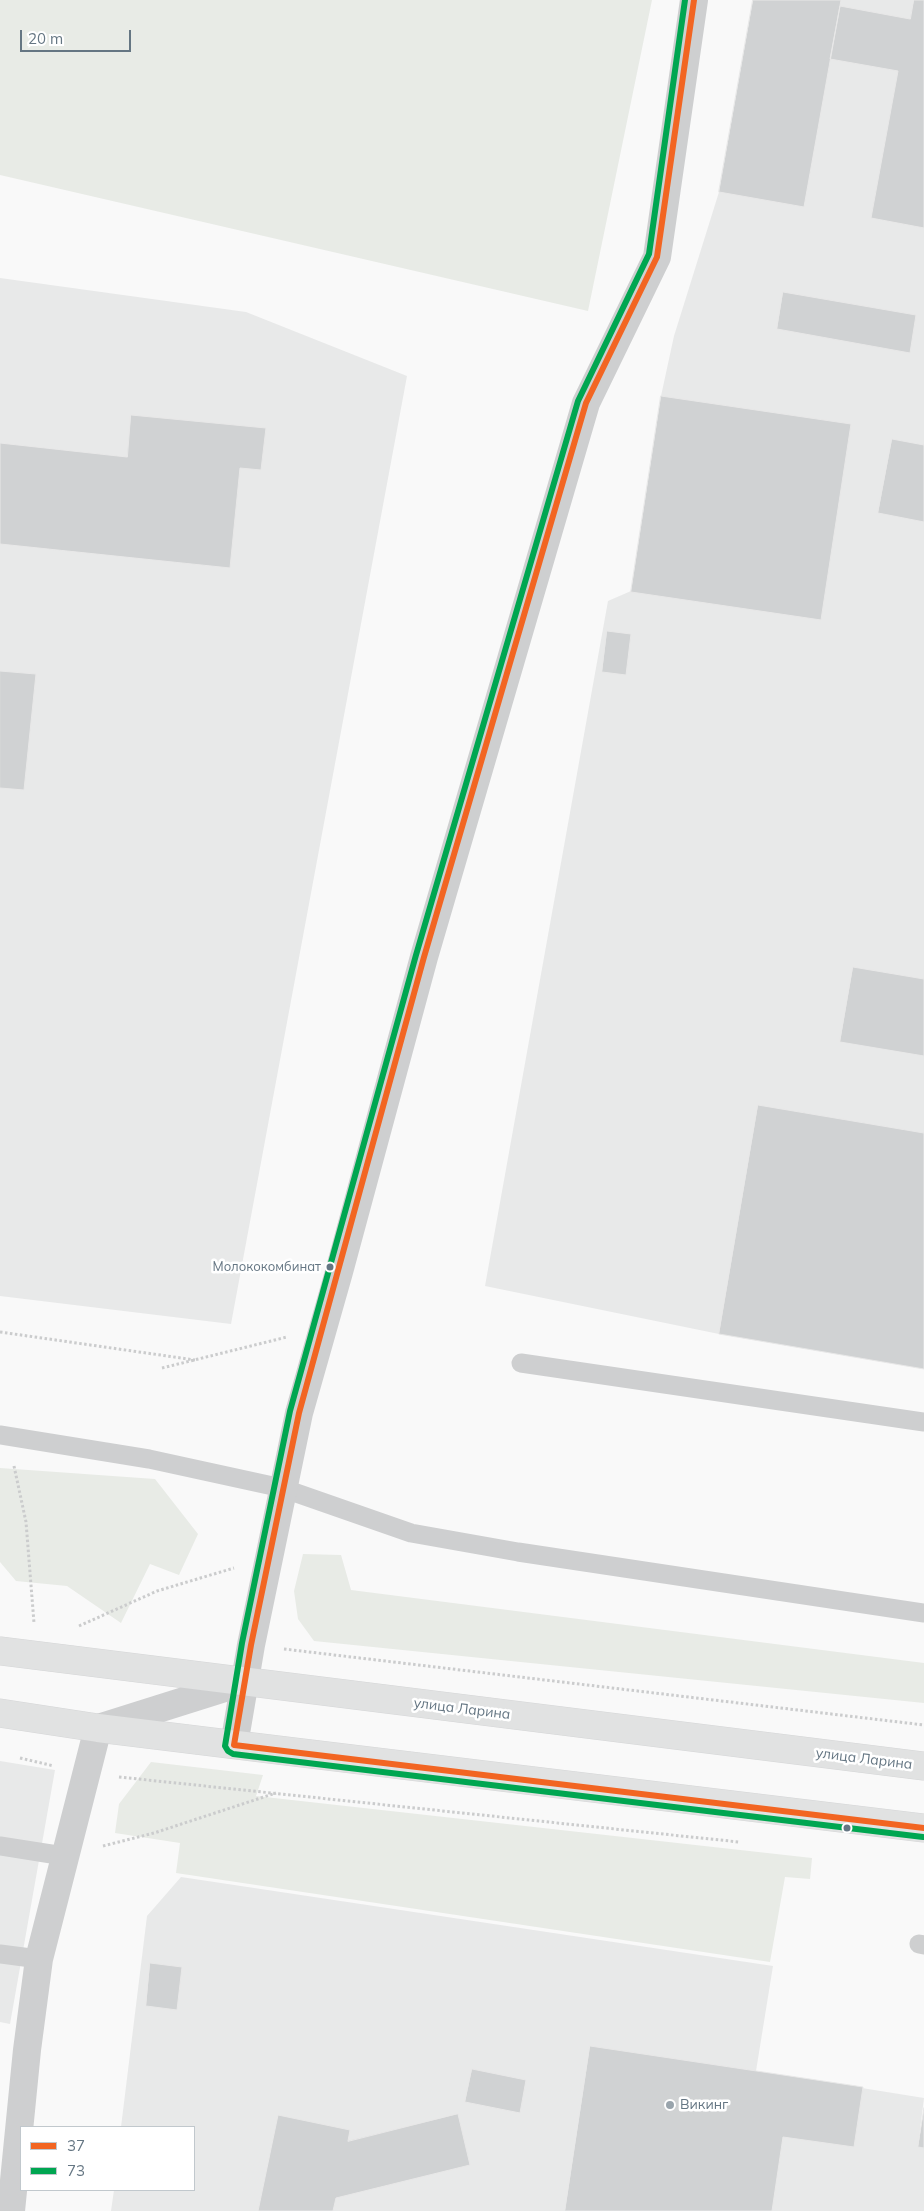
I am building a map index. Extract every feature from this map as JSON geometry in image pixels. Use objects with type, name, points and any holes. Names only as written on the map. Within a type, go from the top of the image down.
[{"type":"main road","name":"улица Ларина","points":[[0,1651],[924,1766]]},
{"type":"main road","points":[[0,1713],[98,1728],[924,1828]]},
{"type":"street","points":[[234,1744],[268,1558],[299,1413],[424,957],[586,403],[657,257],[694,0]]},
{"type":"street","points":[[11,2211],[27,2050],[39,1959],[98,1728],[244,1682]]},
{"type":"lane","points":[[521,1363],[924,1422]]},
{"type":"lane","points":[[4,1436],[149,1459],[282,1488],[411,1533],[518,1552],[924,1613]]},
{"type":"lane","points":[[0,1846],[64,1856]]},
{"type":"lane","points":[[0,1954],[39,1959]]},
{"type":"path","points":[[0,1332],[195,1360]]},
{"type":"path","points":[[162,1368],[293,1335]]},
{"type":"path","points":[[4,1436],[26,1522],[35,1630]]},
{"type":"path","points":[[76,1628],[157,1591],[268,1558]]},
{"type":"path","points":[[251,1645],[924,1725]]},
{"type":"path","points":[[20,1758],[86,1773],[746,1842]]},
{"type":"path","points":[[64,1856],[154,1833],[279,1792]]},
{"type":"shaded area","points":[[0,0],[652,0],[588,311],[0,175]]},
{"type":"shaded area","points":[[753,0],[924,0],[924,1369],[719,1334],[485,1286],[608,601],[631,591],[661,396],[674,336],[719,192]]},
{"type":"shaded area","points":[[0,278],[246,312],[407,376],[231,1324],[0,1296]]},
{"type":"shaded area","points":[[0,1468],[155,1479],[198,1534],[179,1575],[150,1564],[121,1623],[67,1586],[16,1581],[0,1562]]},
{"type":"shaded area","points":[[303,1554],[341,1555],[351,1590],[924,1663],[924,1703],[314,1641],[298,1619],[294,1591]]},
{"type":"shaded area","points":[[0,1761],[55,1770],[10,2024],[0,2022]]},
{"type":"shaded area","points":[[151,1762],[263,1775],[256,1796],[812,1858],[810,1879],[785,1877],[770,1962],[176,1873],[180,1843],[115,1833],[119,1804]]},
{"type":"shaded area","points":[[181,1877],[773,1966],[756,2071],[924,2098],[918,2146],[924,2148],[924,2211],[111,2211],[114,2191],[195,2191],[195,2126],[121,2126],[147,1916]]},
{"type":"building","points":[[753,0],[841,0],[804,207],[719,192]]},
{"type":"building","points":[[914,0],[924,0],[924,228],[871,218],[898,71],[830,59],[840,6],[910,19]]},
{"type":"building","points":[[783,292],[916,315],[910,353],[777,329]]},
{"type":"building","points":[[661,396],[851,424],[821,620],[631,592]]},
{"type":"building","points":[[131,415],[266,428],[261,470],[240,468],[230,568],[0,544],[0,443],[127,457]]},
{"type":"building","points":[[892,439],[924,445],[924,522],[878,513]]},
{"type":"building","points":[[607,631],[631,634],[626,675],[602,672]]},
{"type":"building","points":[[0,671],[36,674],[24,790],[0,788]]},
{"type":"building","points":[[853,967],[924,979],[924,1056],[840,1042]]},
{"type":"building","points":[[758,1105],[924,1133],[924,1369],[719,1334]]},
{"type":"building","points":[[150,1963],[182,1967],[177,2010],[146,2006]]},
{"type":"building","points":[[590,2046],[863,2087],[854,2147],[783,2137],[772,2211],[565,2211]]},
{"type":"building","points":[[472,2069],[526,2080],[520,2113],[465,2102]]},
{"type":"building","points":[[924,2108],[924,2148],[918,2147]]},
{"type":"building","points":[[458,2114],[470,2165],[336,2198],[333,2211],[258,2211],[278,2115],[350,2130],[348,2141]]},
{"type":"transit line","name":"73","points":[[685,0],[649,254],[578,401],[416,955],[290,1411],[242,1643],[225,1746],[233,1754],[923,1837]]},
{"type":"transit line","name":"37","points":[[694,0],[657,257],[586,403],[424,957],[299,1413],[251,1645],[234,1745],[924,1828]]},
{"type":"place","name":"Молококомбинат","points":[[330,1267]]},
{"type":"place","name":"Викинг","points":[[670,2105]]}]
